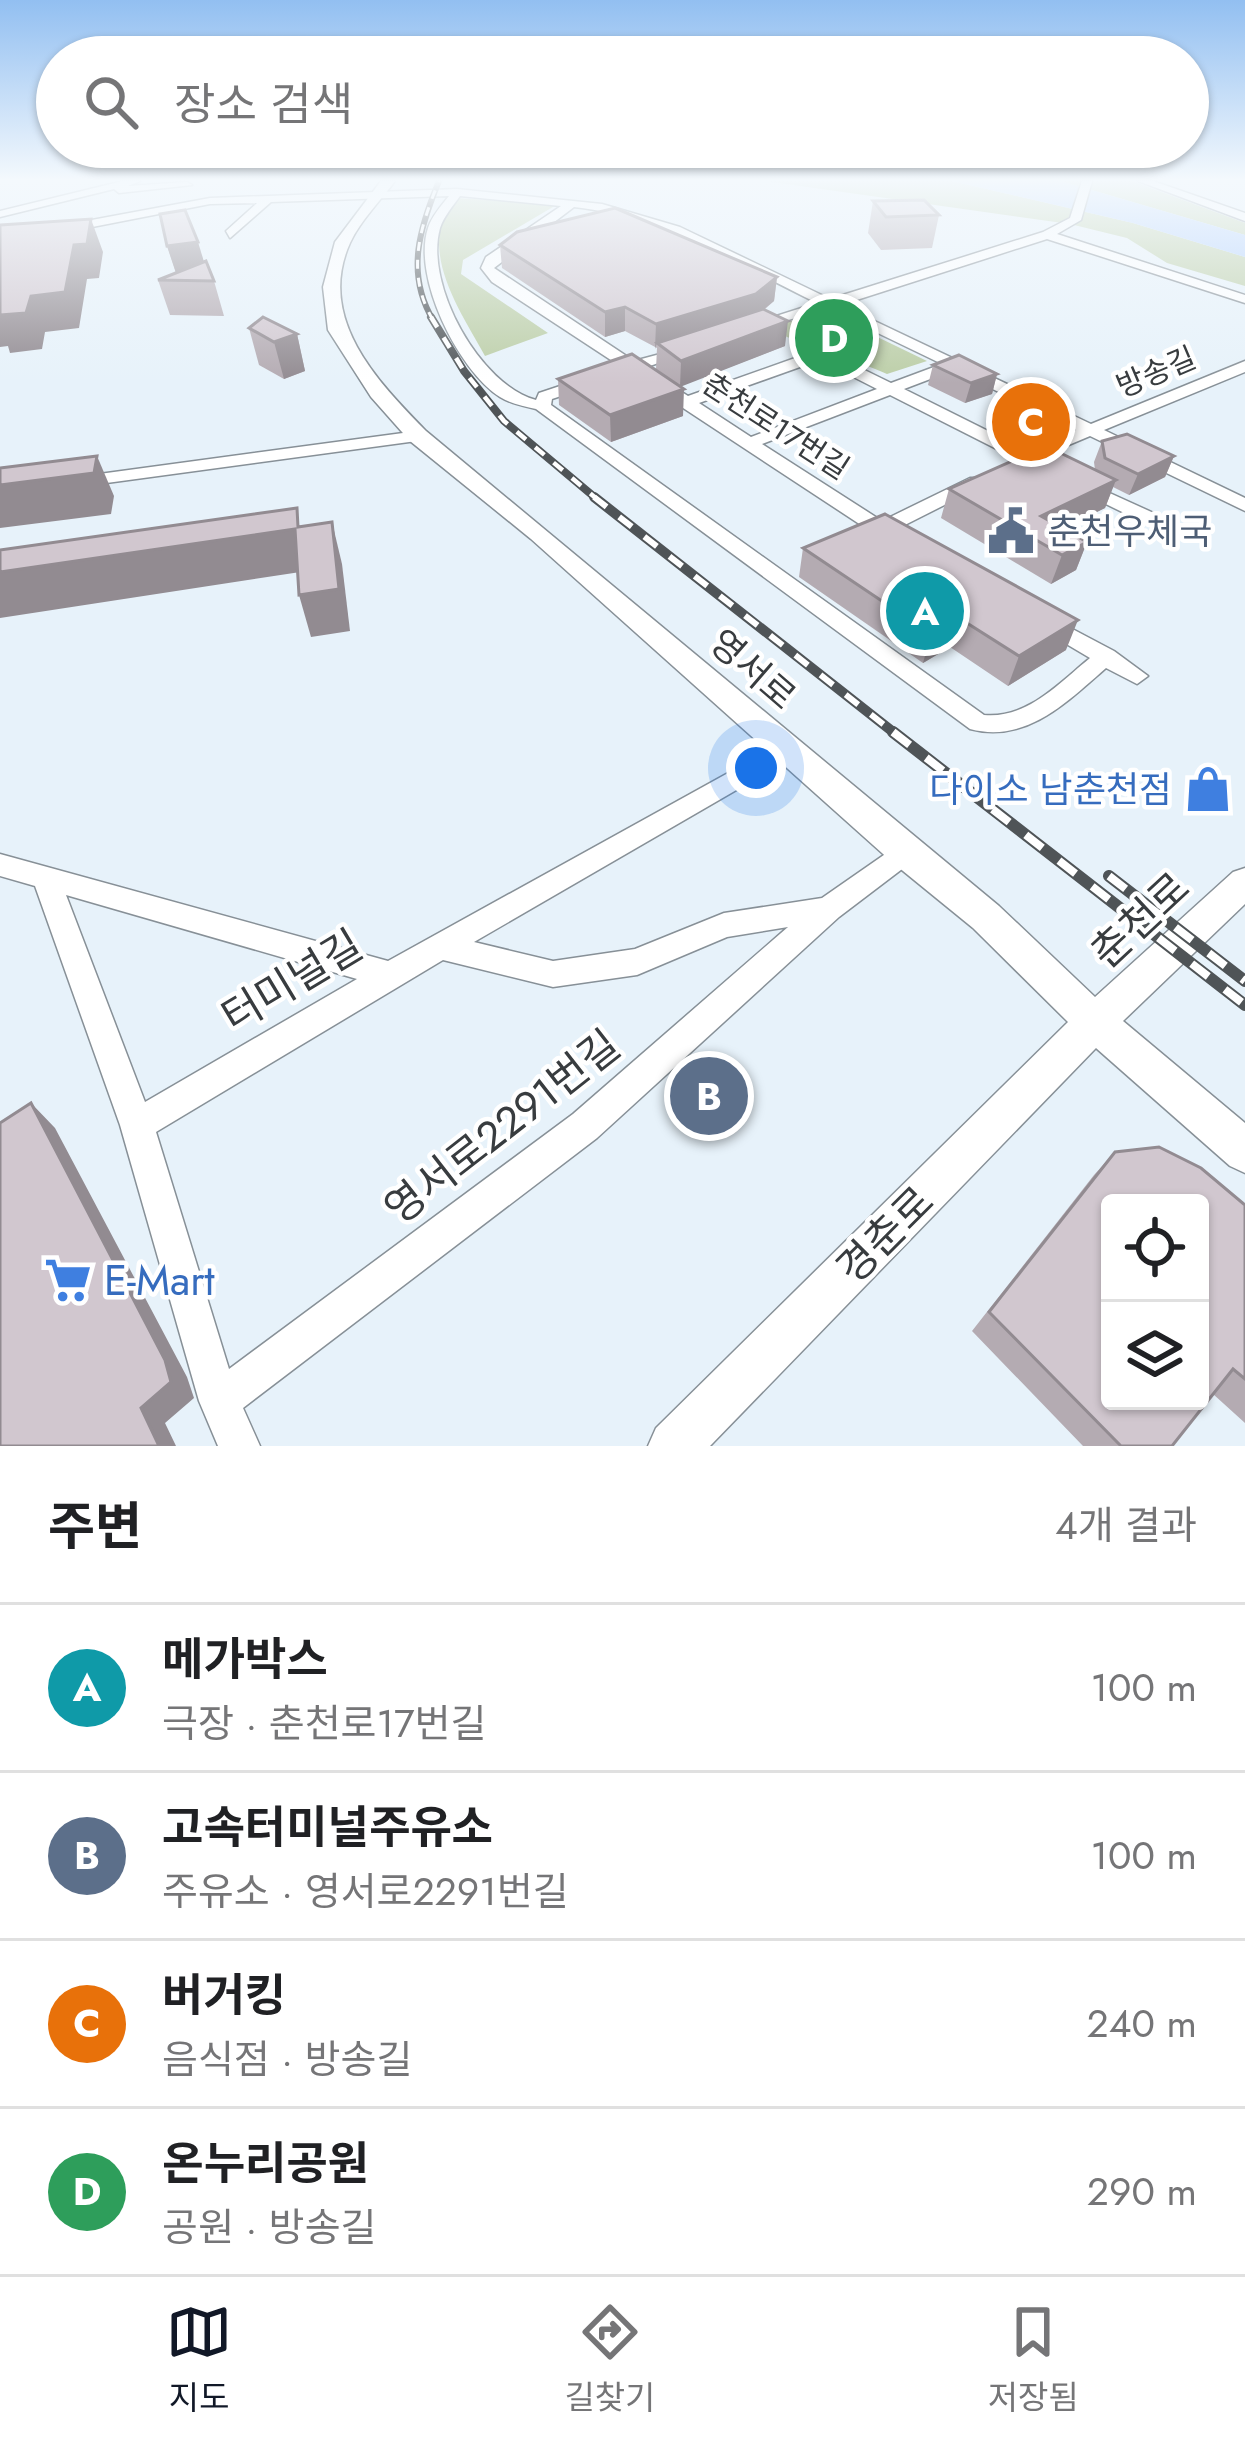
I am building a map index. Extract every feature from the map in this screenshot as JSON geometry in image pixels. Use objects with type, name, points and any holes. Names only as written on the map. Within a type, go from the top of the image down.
[{"type":"street","name":"영서로","points":[[342,248],[332,301],[338,330],[355,362],[418,436],[540,534],[904,852],[986,917],[1095,1022],[1245,1151]]},
{"type":"street","points":[[433,248],[434,278],[446,312],[506,395],[542,406],[782,571],[978,723],[999,728],[1022,724],[1106,656]]},
{"type":"street","name":"춘천로17번길","points":[[507,248],[488,268],[497,280],[921,553]]},
{"type":"street","name":"방송길","points":[[714,248],[1245,505]]},
{"type":"street","points":[[742,331],[1005,248]]},
{"type":"street","points":[[1089,248],[1245,299]]},
{"type":"street","points":[[542,406],[545,396],[697,345]]},
{"type":"street","points":[[685,403],[812,358],[841,361],[1162,524]]},
{"type":"street","points":[[747,444],[956,364]]},
{"type":"street","name":"방송길","points":[[859,539],[1025,457],[1245,366]]},
{"type":"street","points":[[65,483],[418,436]]},
{"type":"street","points":[[1024,610],[1137,676]]},
{"type":"street","name":"터미널길","points":[[137,1125],[787,750]]},
{"type":"street","name":"영서로2291번길","points":[[219,1401],[585,1126],[829,909],[904,852]]},
{"type":"street","points":[[0,865],[390,975]]},
{"type":"street","points":[[46,879],[137,1125],[219,1401],[239,1446]]},
{"type":"street","name":"춘천로","points":[[1095,1022],[1239,900]]},
{"type":"street","name":"영서로2291번길","points":[[443,946],[553,974],[637,962],[724,925],[829,909]]},
{"type":"street","name":"경춘로","points":[[674,1446],[1095,1022]]},
{"type":"green space","points":[[440,248],[483,248],[463,260],[461,274],[548,333],[485,356],[454,299]]},
{"type":"green space","points":[[1144,248],[1217,248],[1245,257],[1245,286],[1167,263]]},
{"type":"green space","points":[[813,314],[834,316],[927,361],[887,374],[769,328]]},
{"type":"water","points":[[1217,248],[1245,248],[1245,257]]},
{"type":"building","points":[[0,248],[73,248],[65,292],[31,296],[26,313],[0,315]]},
{"type":"building","points":[[505,248],[710,248],[777,277],[756,294],[656,324],[625,307],[605,312]]},
{"type":"building","points":[[206,261],[214,281],[158,280]]},
{"type":"building","points":[[763,309],[788,321],[681,361],[657,343]]},
{"type":"building","points":[[263,317],[297,334],[274,342],[249,328]]},
{"type":"building","points":[[632,354],[684,389],[610,415],[558,379]]},
{"type":"building","points":[[959,355],[997,374],[971,383],[933,365]]},
{"type":"building","points":[[1127,434],[1174,456],[1138,474],[1105,458],[1102,441]]},
{"type":"building","points":[[1046,446],[1116,480],[1041,516],[1087,542],[1062,555],[949,489]]},
{"type":"building","points":[[97,456],[94,473],[0,485],[0,468]]},
{"type":"building","points":[[297,508],[298,527],[332,522],[339,589],[299,595],[295,529],[0,572],[0,550]]},
{"type":"building","points":[[885,514],[1078,620],[1019,656],[959,618],[931,634],[803,548]]},
{"type":"building","name":"E-Mart","points":[[31,1103],[165,1360],[171,1382],[141,1408],[159,1446],[0,1446],[0,1123]]},
{"type":"building","points":[[1159,1147],[1201,1168],[1245,1205],[1245,1379],[1233,1369],[1209,1399],[1209,1194],[1101,1194],[1101,1410],[1201,1410],[1172,1446],[1121,1446],[989,1312],[1115,1152]]},
{"type":"railway","points":[[418,248],[419,285],[433,320]]},
{"type":"railway","points":[[431,317],[464,371],[504,421],[598,500]]},
{"type":"railway","points":[[594,497],[897,735]]},
{"type":"railway","points":[[893,732],[1245,1005]]},
{"type":"railway","points":[[1109,876],[1245,981]]},
{"type":"place","name":"온누리공원","points":[[834,338]]},
{"type":"place","name":"버거킹","points":[[1031,422]]},
{"type":"place","name":"춘천우체국","points":[[1011,531]]},
{"type":"place","name":"메가박스","points":[[925,611]]},
{"type":"place","name":"다이소 남춘천점","points":[[1208,789]]},
{"type":"place","name":"고속터미널주유소","points":[[709,1096]]},
{"type":"place","name":"E-Mart","points":[[68,1280]]}]
